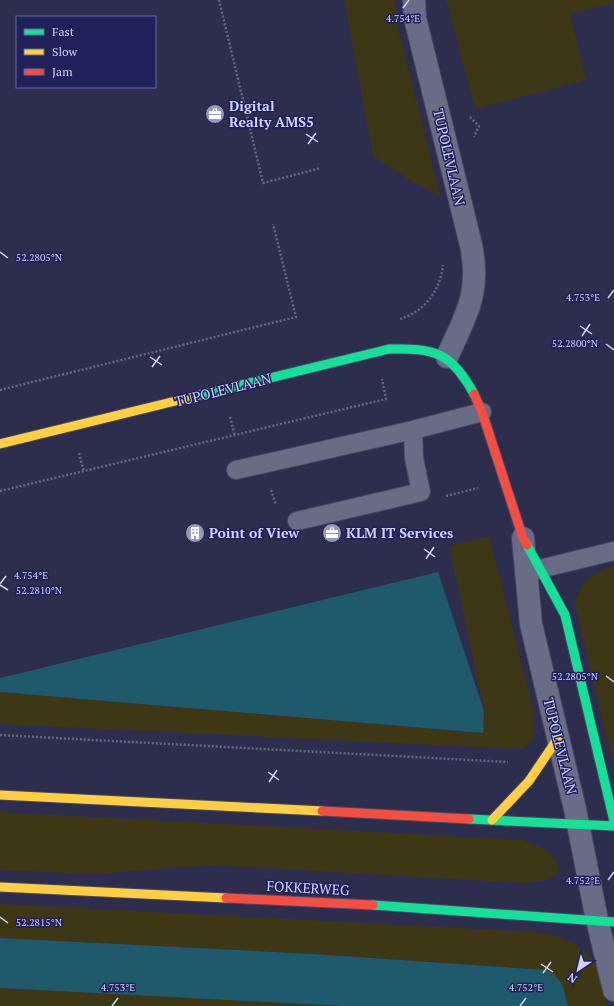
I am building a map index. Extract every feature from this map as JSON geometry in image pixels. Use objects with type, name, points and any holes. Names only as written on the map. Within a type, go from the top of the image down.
[{"type":"main road","name":"TUPOLEVLAAN","points":[[0,444],[389,349],[422,348],[447,358],[456,365],[464,376],[482,412],[523,538]]},
{"type":"main road","name":"TUPOLEVLAAN","points":[[533,571],[565,615],[614,821]]},
{"type":"main road","points":[[492,820],[529,782],[558,738]]},
{"type":"main road","points":[[0,795],[614,826]]},
{"type":"main road","name":"FOKKERWEG","points":[[0,887],[396,906],[606,921]]},
{"type":"street","name":"TUPOLEVLAAN","points":[[414,0],[415,18],[445,135],[450,166],[471,245],[475,278],[470,306],[447,358]]},
{"type":"street","name":"TUPOLEVLAAN","points":[[523,538],[533,571],[531,624],[579,824],[606,921],[614,990]]},
{"type":"lane","points":[[236,470],[413,430],[482,412]]},
{"type":"lane","points":[[297,521],[421,492],[414,458],[413,430]]},
{"type":"lane","points":[[533,571],[614,551]]},
{"type":"path","points":[[218,0],[264,183],[321,168]]},
{"type":"path","points":[[450,166],[469,161],[469,152],[479,126]]},
{"type":"path","points":[[0,390],[296,317],[273,224]]},
{"type":"path","points":[[396,320],[415,312],[429,301],[441,279],[444,258]]},
{"type":"path","points":[[0,491],[386,399],[383,383]]},
{"type":"path","points":[[231,421],[235,436]]},
{"type":"path","points":[[80,458],[84,472]]},
{"type":"path","points":[[421,492],[437,498],[505,482]]},
{"type":"path","points":[[0,735],[542,764]]},
{"type":"shaded area","points":[[344,0],[395,0],[398,29],[440,196],[413,182],[373,156]]},
{"type":"shaded area","points":[[446,0],[614,0],[614,3],[570,14],[586,80],[475,109]]},
{"type":"shaded area","points":[[489,536],[533,708],[533,740],[522,749],[0,724],[0,692],[482,733],[484,711],[449,546]]},
{"type":"shaded area","points":[[613,566],[614,758],[612,758],[575,605],[583,585],[599,571]]},
{"type":"shaded area","points":[[0,812],[522,840],[549,853],[554,857],[559,867],[554,876],[546,880],[525,883],[213,865],[93,874],[0,870]]},
{"type":"shaded area","points":[[0,904],[510,931],[551,935],[576,945],[586,953],[595,964],[607,1006],[568,1006],[562,985],[556,976],[546,970],[313,954],[0,938]]},
{"type":"shaded area","points":[[0,988],[342,1006],[0,1006]]},
{"type":"water","points":[[438,572],[484,711],[483,733],[0,692],[0,678]]},
{"type":"water","points":[[0,938],[313,954],[546,970],[556,976],[559,980],[564,989],[568,1006],[342,1006],[0,988]]},
{"type":"traffic: fast","points":[[192,397],[389,349],[418,350],[440,355],[457,369],[466,380],[474,394]]},
{"type":"traffic: fast","points":[[527,545],[565,615],[614,821]]},
{"type":"traffic: fast","points":[[469,819],[614,826]]},
{"type":"traffic: fast","points":[[373,905],[614,922]]},
{"type":"traffic: slow","points":[[0,444],[192,397]]},
{"type":"traffic: slow","points":[[492,820],[529,781],[558,738]]},
{"type":"traffic: slow","points":[[0,795],[322,811]]},
{"type":"traffic: slow","points":[[0,887],[226,898]]},
{"type":"traffic: jam","points":[[474,394],[482,412],[523,538],[527,545]]},
{"type":"traffic: jam","points":[[322,811],[469,819]]},
{"type":"traffic: jam","points":[[226,898],[373,905]]},
{"type":"place","name":"Digital Realty AMS5","points":[[215,114]]},
{"type":"place","name":"Point of View","points":[[195,533]]},
{"type":"place","name":"KLM IT Services","points":[[332,533]]}]
